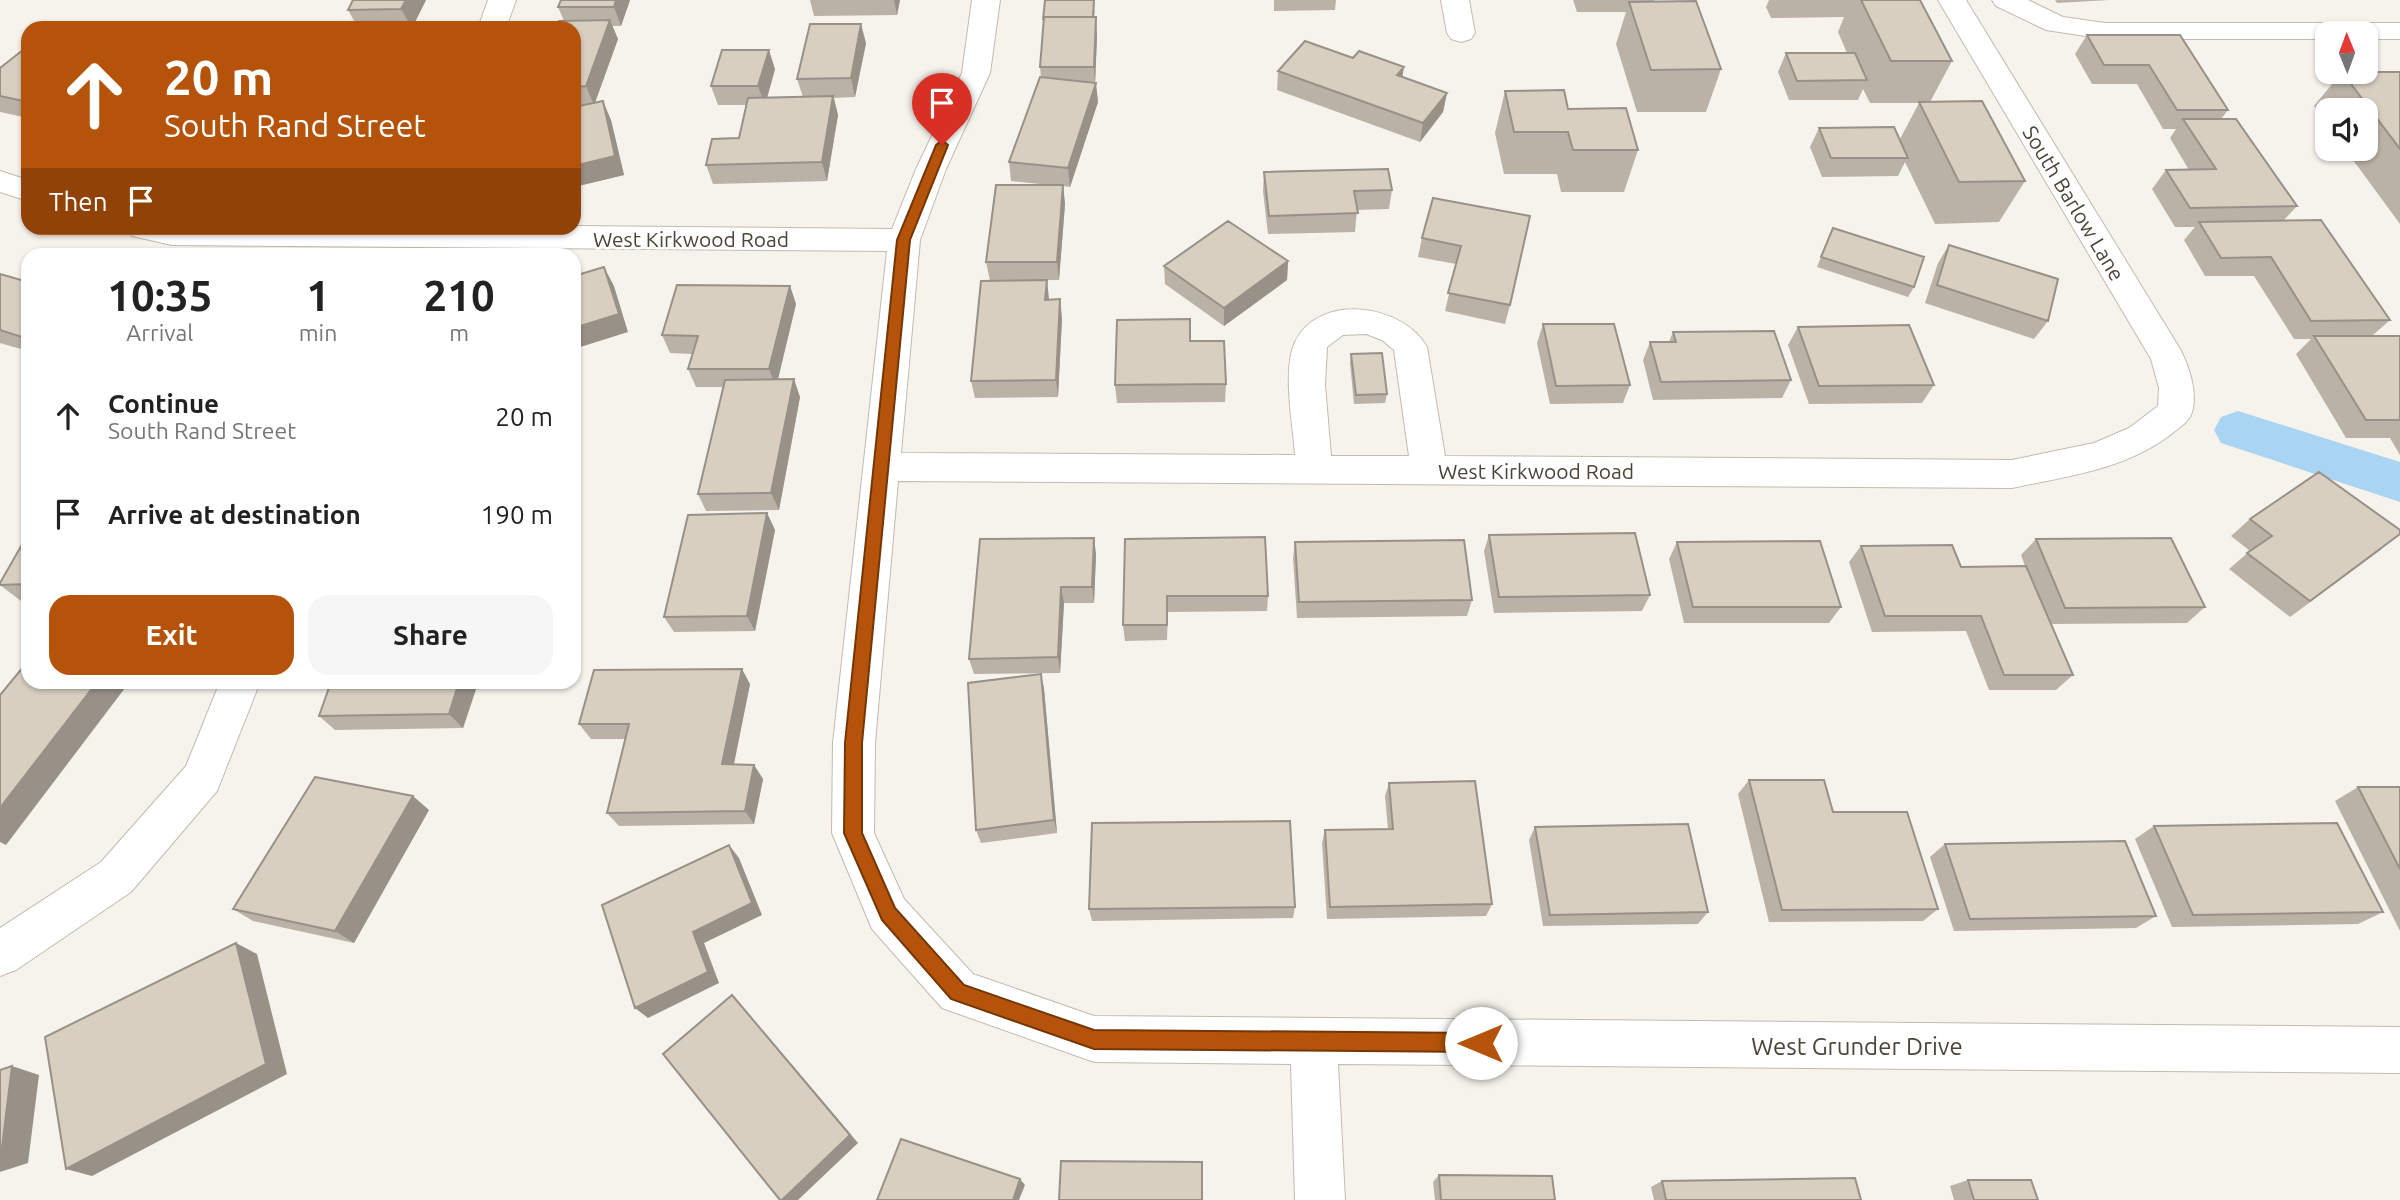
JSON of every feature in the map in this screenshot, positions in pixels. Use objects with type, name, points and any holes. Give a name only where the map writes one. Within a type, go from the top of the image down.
[{"type":"street","points":[[494,21],[502,0]]},
{"type":"street","name":"West Grunder Drive","points":[[986,0],[976,73],[931,169],[904,240],[854,743],[853,833],[888,914],[958,992],[1094,1039],[2400,1050]]},
{"type":"street","points":[[1455,0],[1461,33]]},
{"type":"street","name":"South Barlow Lane","points":[[1952,0],[2168,358],[2176,388],[2175,412]]},
{"type":"street","points":[[2006,0],[2056,24],[2105,31],[2400,31]]},
{"type":"street","points":[[0,181],[21,188]]},
{"type":"street","name":"West Kirkwood Road","points":[[212,235],[414,240],[904,240]]},
{"type":"street","points":[[1314,468],[1308,352],[1318,335],[1338,324],[1352,321],[1380,325],[1396,332],[1410,347],[1429,470]]},
{"type":"street","name":"West Kirkwood Road","points":[[883,467],[2012,474],[2099,456],[2142,438],[2175,412]]},
{"type":"street","points":[[0,954],[116,877],[202,778],[237,689]]},
{"type":"street","points":[[1314,1042],[1320,1200]]},
{"type":"building","points":[[353,0],[406,0],[401,9],[348,10]]},
{"type":"building","points":[[561,0],[616,0],[614,7],[558,7]]},
{"type":"building","points":[[1045,0],[1094,0],[1093,17],[1044,17],[1043,20]]},
{"type":"building","points":[[1861,0],[1920,0],[1952,61],[1891,61]]},
{"type":"building","points":[[1696,1],[1721,69],[1651,70],[1629,2]]},
{"type":"building","points":[[1044,17],[1096,17],[1094,67],[1040,67]]},
{"type":"building","points":[[610,20],[586,86],[581,86],[581,21],[559,21]]},
{"type":"building","points":[[810,24],[861,24],[851,78],[797,79]]},
{"type":"building","points":[[2087,35],[2180,35],[2228,110],[2177,110],[2149,65],[2104,65]]},
{"type":"building","points":[[1305,41],[1353,58],[1359,51],[1404,67],[1397,75],[1447,93],[1423,123],[1278,71]]},
{"type":"building","points":[[722,50],[769,50],[758,86],[711,86]]},
{"type":"building","points":[[21,52],[21,100],[0,96],[0,68]]},
{"type":"building","points":[[1786,53],[1855,53],[1867,80],[1797,81]]},
{"type":"building","points":[[2378,72],[2400,72],[2400,149],[2378,120],[2378,98],[2362,98],[2351,84],[2378,84]]},
{"type":"building","points":[[1040,77],[1096,83],[1068,168],[1009,162]]},
{"type":"building","points":[[1564,90],[1568,109],[1626,108],[1638,150],[1573,150],[1568,132],[1514,132],[1505,91]]},
{"type":"building","points":[[833,96],[822,162],[706,165],[712,139],[739,138],[748,98]]},
{"type":"building","points":[[603,101],[615,156],[581,164],[581,106]]},
{"type":"building","points":[[1982,101],[2025,181],[1959,182],[1919,102]]},
{"type":"building","points":[[2183,119],[2236,119],[2297,206],[2190,208],[2166,170],[2216,169]]},
{"type":"building","points":[[1894,127],[1908,158],[1831,158],[1819,128]]},
{"type":"building","points":[[1388,169],[1392,190],[1354,191],[1358,213],[1269,216],[1264,172]]},
{"type":"building","points":[[996,185],[1063,185],[1057,262],[986,262]]},
{"type":"building","points":[[1433,198],[1530,216],[1510,305],[1448,293],[1461,246],[1422,238]]},
{"type":"building","points":[[2321,220],[2390,320],[2311,321],[2271,257],[2221,258],[2199,222]]},
{"type":"building","points":[[1228,221],[1288,261],[1224,308],[1164,266]]},
{"type":"building","points":[[1833,228],[1924,257],[1914,287],[1821,257]]},
{"type":"building","points":[[1949,245],[2058,279],[2048,321],[1937,285]]},
{"type":"building","points":[[604,267],[619,314],[581,326],[581,274]]},
{"type":"building","points":[[0,274],[21,280],[21,337],[0,330]]},
{"type":"building","points":[[1047,280],[1045,300],[1060,299],[1056,380],[971,381],[981,281]]},
{"type":"building","points":[[677,285],[790,286],[769,369],[688,369],[698,336],[662,335]]},
{"type":"building","points":[[1190,319],[1190,341],[1224,341],[1226,384],[1115,385],[1117,320]]},
{"type":"building","points":[[1543,324],[1614,324],[1630,385],[1556,386]]},
{"type":"building","points":[[1909,325],[1934,385],[1819,386],[1798,327]]},
{"type":"building","points":[[1774,331],[1791,380],[1661,382],[1650,342],[1676,342],[1673,332]]},
{"type":"building","points":[[2314,336],[2400,336],[2400,420],[2366,420]]},
{"type":"building","points":[[1382,353],[1387,394],[1356,395],[1351,354]]},
{"type":"building","points":[[794,379],[771,493],[698,494],[725,380]]},
{"type":"building","points":[[2319,472],[2400,530],[2400,534],[2310,601],[2247,553],[2272,536],[2250,519]]},
{"type":"building","points":[[767,513],[747,616],[664,617],[688,515]]},
{"type":"building","points":[[1635,533],[1650,595],[1499,597],[1489,535]]},
{"type":"building","points":[[1265,537],[1268,596],[1167,596],[1167,625],[1123,625],[1125,539]]},
{"type":"building","points":[[1094,538],[1092,587],[1061,587],[1058,657],[969,659],[980,539]]},
{"type":"building","points":[[2171,538],[2205,607],[2065,608],[2036,539]]},
{"type":"building","points":[[1464,540],[1472,600],[1299,602],[1295,542]]},
{"type":"building","points":[[1820,541],[1841,607],[1693,607],[1677,542]]},
{"type":"building","points":[[1952,545],[1961,567],[2026,566],[2073,675],[2004,675],[1981,616],[1885,616],[1861,546]]},
{"type":"building","points":[[21,546],[21,584],[0,583]]},
{"type":"building","points":[[742,669],[722,764],[754,765],[745,811],[607,813],[629,724],[579,724],[594,670]]},
{"type":"building","points":[[21,670],[21,689],[92,689],[0,808],[0,695]]},
{"type":"building","points":[[1041,674],[1054,820],[976,830],[968,683]]},
{"type":"building","points":[[329,689],[457,689],[449,714],[319,716]]},
{"type":"building","points":[[315,777],[413,796],[335,931],[233,909]]},
{"type":"building","points":[[1749,780],[1824,780],[1833,812],[1907,812],[1938,909],[1782,910]]},
{"type":"building","points":[[1475,781],[1492,904],[1330,907],[1325,830],[1393,829],[1389,783]]},
{"type":"building","points":[[2358,787],[2400,787],[2400,869]]},
{"type":"building","points":[[1290,821],[1295,907],[1089,909],[1092,823]]},
{"type":"building","points":[[2337,823],[2383,912],[2193,915],[2154,826]]},
{"type":"building","points":[[1688,824],[1708,912],[1550,915],[1535,827]]},
{"type":"building","points":[[2125,841],[2156,916],[1970,919],[1945,844]]},
{"type":"building","points":[[729,845],[752,903],[693,932],[708,972],[635,1008],[602,905]]},
{"type":"building","points":[[236,943],[266,1064],[66,1169],[45,1037]]},
{"type":"building","points":[[732,995],[850,1135],[782,1200],[663,1054]]},
{"type":"building","points":[[12,1066],[1,1155],[0,1156],[0,1070]]},
{"type":"building","points":[[901,1139],[1020,1179],[1013,1200],[877,1200]]},
{"type":"building","points":[[1061,1161],[1202,1162],[1202,1200],[1059,1200]]},
{"type":"building","points":[[1439,1175],[1552,1176],[1555,1200],[1441,1200]]},
{"type":"building","points":[[1855,1178],[1861,1200],[1666,1200],[1662,1181]]},
{"type":"building","points":[[1968,1180],[2031,1180],[2038,1200],[1974,1200]]},
{"type":"waterway","points":[[2238,430],[2400,482]]},
{"type":"route","points":[[942,145],[904,240],[854,743],[853,833],[888,914],[958,992],[1094,1039],[1481,1043]]}]
